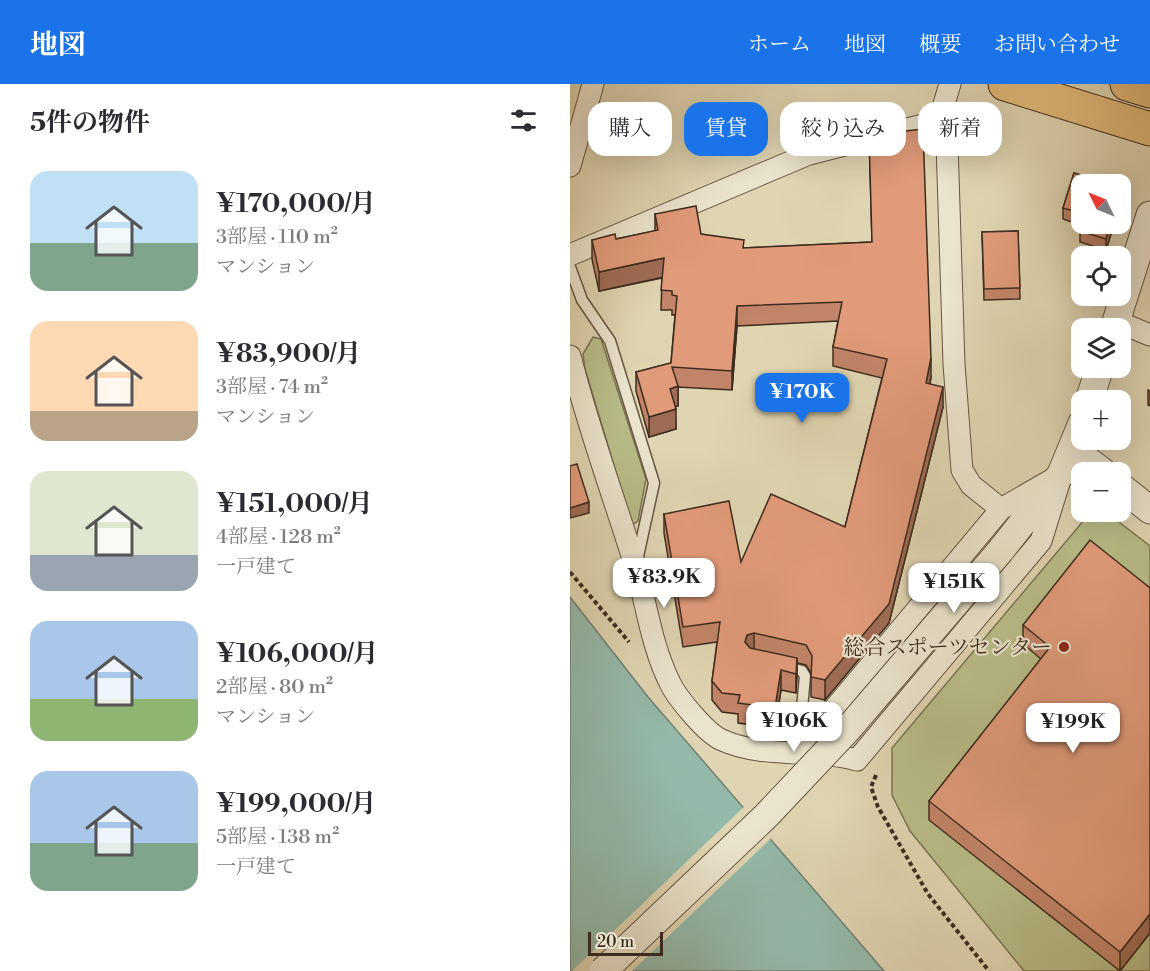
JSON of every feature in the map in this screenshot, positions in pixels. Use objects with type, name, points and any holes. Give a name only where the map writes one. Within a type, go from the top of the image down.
[{"type":"main road","points":[[1005,84],[1150,129]]},
{"type":"main road","points":[[1126,84],[1150,91]]},
{"type":"street","points":[[570,166],[593,84]]},
{"type":"street","points":[[945,102],[950,84]]},
{"type":"street","points":[[570,255],[809,154],[918,126]]},
{"type":"street","points":[[947,156],[954,364],[962,470],[971,484],[1001,509]]},
{"type":"street","points":[[1117,318],[1150,215]]},
{"type":"street","points":[[1131,329],[1150,334]]},
{"type":"street","points":[[570,356],[635,567],[645,612],[671,685],[710,733],[722,740],[756,750],[836,754],[857,760],[1041,541],[1061,474],[1073,450]]},
{"type":"street","points":[[1074,450],[1090,462]]},
{"type":"street","points":[[793,753],[1001,509],[1061,474]]},
{"type":"street","points":[[603,971],[767,815],[848,729],[1002,550],[1061,474]]},
{"type":"street","points":[[1131,495],[1150,510]]},
{"type":"lane","points":[[570,267],[582,300],[610,341],[654,483],[648,521],[635,567]]},
{"type":"lane","points":[[775,664],[802,671],[805,676],[802,708],[819,725]]},
{"type":"path","points":[[570,572],[597,601],[632,646]]},
{"type":"path","points":[[879,765],[871,787],[878,807],[928,894],[990,971]]},
{"type":"green space","points":[[593,337],[601,339],[646,479],[638,521],[632,525],[585,369],[583,354]]},
{"type":"green space","name":"総合スポーツセンター","points":[[1082,522],[1119,522],[1150,546],[1150,971],[1024,971],[910,831],[892,795],[892,748]]},
{"type":"shaded area","points":[[570,597],[648,697],[884,971],[570,971]]},
{"type":"pier","points":[[747,804],[773,836],[761,848],[632,971],[572,971]]},
{"type":"building","points":[[918,130],[918,156],[924,156],[931,358],[926,383],[943,387],[889,604],[825,680],[811,677],[812,656],[806,645],[754,633],[747,635],[745,642],[750,648],[797,658],[796,674],[781,670],[775,708],[738,703],[740,695],[722,693],[712,681],[720,622],[683,627],[664,514],[729,501],[741,562],[771,494],[845,527],[887,359],[833,347],[842,302],[737,306],[732,371],[672,367],[678,386],[670,389],[676,409],[649,417],[636,372],[671,363],[677,296],[672,295],[672,291],[661,290],[664,258],[599,272],[592,240],[615,234],[616,239],[658,230],[655,214],[696,206],[701,234],[744,240],[743,248],[872,242],[870,156],[906,156],[906,131]]},
{"type":"building","points":[[1071,183],[1071,210],[1063,208]]},
{"type":"building","points":[[1018,231],[1020,288],[984,289],[982,232]]},
{"type":"building","points":[[1090,234],[1107,234],[1106,239]]},
{"type":"building","points":[[577,464],[589,502],[570,508],[570,466]]},
{"type":"building","name":"総合スポーツセンター","points":[[1090,540],[1150,588],[1150,914],[1120,952],[929,801],[1050,647],[1023,625]]},
{"type":"place","name":"総合スポーツセンター","points":[[1064,647]]}]
